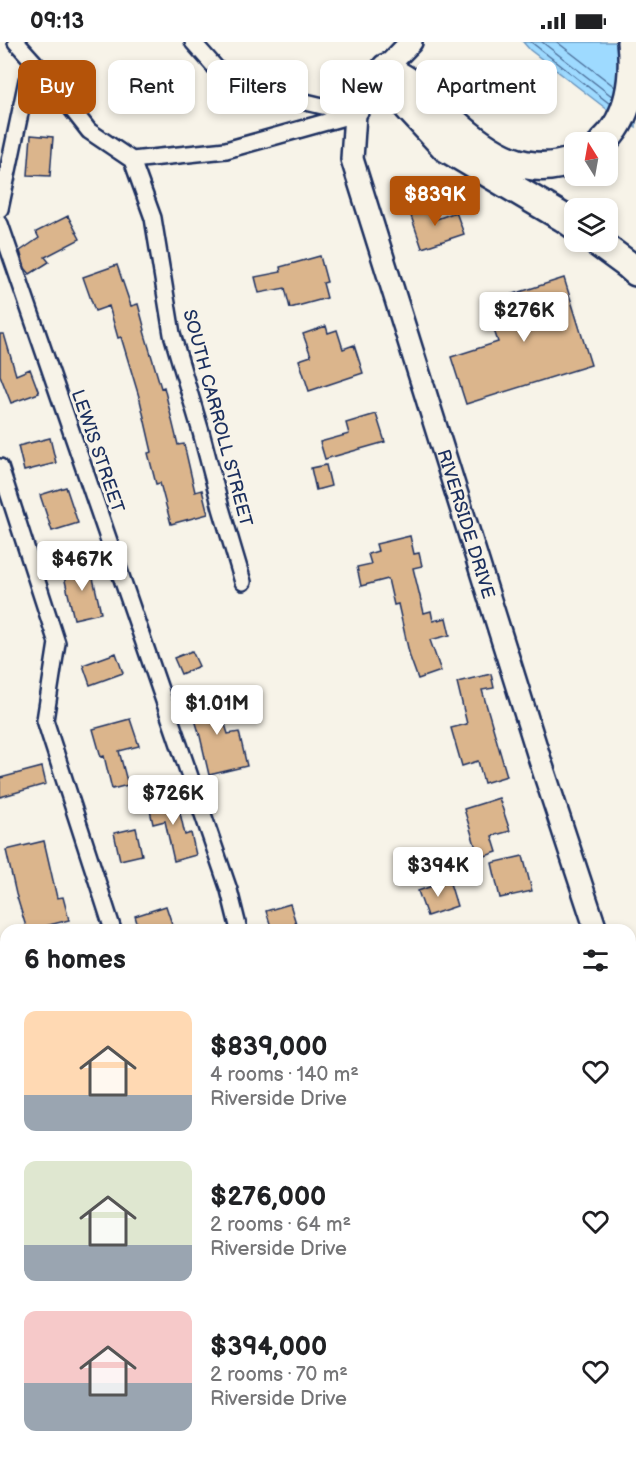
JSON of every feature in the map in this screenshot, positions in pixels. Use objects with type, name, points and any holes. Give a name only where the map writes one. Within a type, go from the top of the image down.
[{"type":"highway","points":[[613,132],[623,116],[631,86],[633,58],[631,42]]},
{"type":"highway","points":[[404,80],[420,90],[484,147],[503,158],[524,166],[564,164]]},
{"type":"highway","points":[[404,100],[446,148],[564,219]]},
{"type":"highway","points":[[611,252],[636,272]]},
{"type":"street","points":[[16,42],[32,60]]},
{"type":"street","points":[[193,42],[230,84],[320,106]]},
{"type":"street","points":[[394,60],[411,42]]},
{"type":"street","points":[[0,209],[20,114]]},
{"type":"street","points":[[76,114],[89,131],[132,159],[226,150],[355,114]]},
{"type":"street","name":"RIVERSIDE DRIVE","points":[[355,114],[352,159],[540,760],[594,924]]},
{"type":"street","name":"SOUTH CARROLL STREET","points":[[132,159],[153,218],[172,334],[243,582]]},
{"type":"street","name":"LEWIS STREET","points":[[0,224],[229,890],[238,924]]},
{"type":"street","points":[[0,467],[57,643],[45,720],[111,924]]},
{"type":"water","points":[[523,42],[636,42],[636,128],[613,114],[557,71],[557,60],[543,60]]},
{"type":"building","points":[[31,135],[53,137],[50,176],[28,175]]},
{"type":"building","points":[[429,207],[434,220],[456,212],[464,234],[422,248],[410,213]]},
{"type":"building","points":[[68,216],[80,239],[45,257],[49,262],[30,274],[25,268],[20,251],[39,238],[36,232]]},
{"type":"building","points":[[320,256],[327,282],[323,283],[327,298],[290,308],[285,288],[259,293],[255,277],[281,272],[280,267]]},
{"type":"building","points":[[117,265],[131,306],[138,304],[161,388],[164,387],[178,445],[184,444],[195,492],[202,490],[208,514],[171,524],[160,483],[156,484],[148,453],[152,452],[140,400],[121,337],[118,338],[109,306],[95,311],[83,277]]},
{"type":"building","points":[[564,278],[591,365],[466,404],[451,357],[498,342],[485,303]]},
{"type":"building","points":[[326,326],[328,333],[337,330],[343,349],[354,345],[363,373],[309,391],[299,360],[311,356],[303,334]]},
{"type":"building","points":[[0,334],[4,334],[16,375],[30,369],[39,393],[11,403],[0,375]]},
{"type":"building","points":[[376,414],[385,442],[325,459],[320,442],[349,434],[346,423]]},
{"type":"building","points":[[50,438],[56,463],[24,471],[18,446]]},
{"type":"building","points":[[326,465],[331,486],[316,490],[311,468]]},
{"type":"building","points":[[66,487],[78,523],[52,531],[40,495]]},
{"type":"building","points":[[410,536],[414,554],[419,553],[422,566],[413,568],[424,613],[431,611],[433,621],[446,618],[450,635],[430,640],[441,671],[418,679],[410,657],[398,604],[394,605],[388,579],[361,586],[357,567],[371,564],[368,554],[378,551],[376,544]]},
{"type":"building","points":[[90,565],[101,613],[74,619],[63,572]]},
{"type":"building","points":[[192,651],[199,666],[181,674],[174,658]]},
{"type":"building","points":[[116,653],[123,673],[90,685],[83,665]]},
{"type":"building","points":[[491,674],[494,688],[482,690],[507,776],[484,783],[478,761],[462,766],[451,728],[467,724],[457,682]]},
{"type":"building","points":[[215,692],[228,734],[239,732],[247,766],[209,775],[189,700]]},
{"type":"building","points":[[130,719],[139,746],[119,751],[128,785],[112,789],[104,756],[101,757],[93,729]]},
{"type":"building","points":[[42,767],[46,784],[0,797],[0,778]]},
{"type":"building","points":[[176,795],[185,835],[191,833],[196,855],[174,861],[165,821],[153,824],[148,801]]},
{"type":"building","points":[[499,798],[510,831],[492,836],[497,852],[479,858],[464,809]]},
{"type":"building","points":[[136,828],[142,855],[120,860],[114,833]]},
{"type":"building","points":[[44,841],[57,898],[63,897],[69,920],[53,924],[25,924],[6,850]]},
{"type":"building","points":[[523,856],[532,891],[500,898],[492,863]]},
{"type":"building","points":[[449,880],[457,906],[427,916],[418,891]]},
{"type":"building","points":[[290,904],[296,924],[270,924],[266,911]]},
{"type":"building","points":[[166,906],[172,924],[137,924],[135,916]]}]
